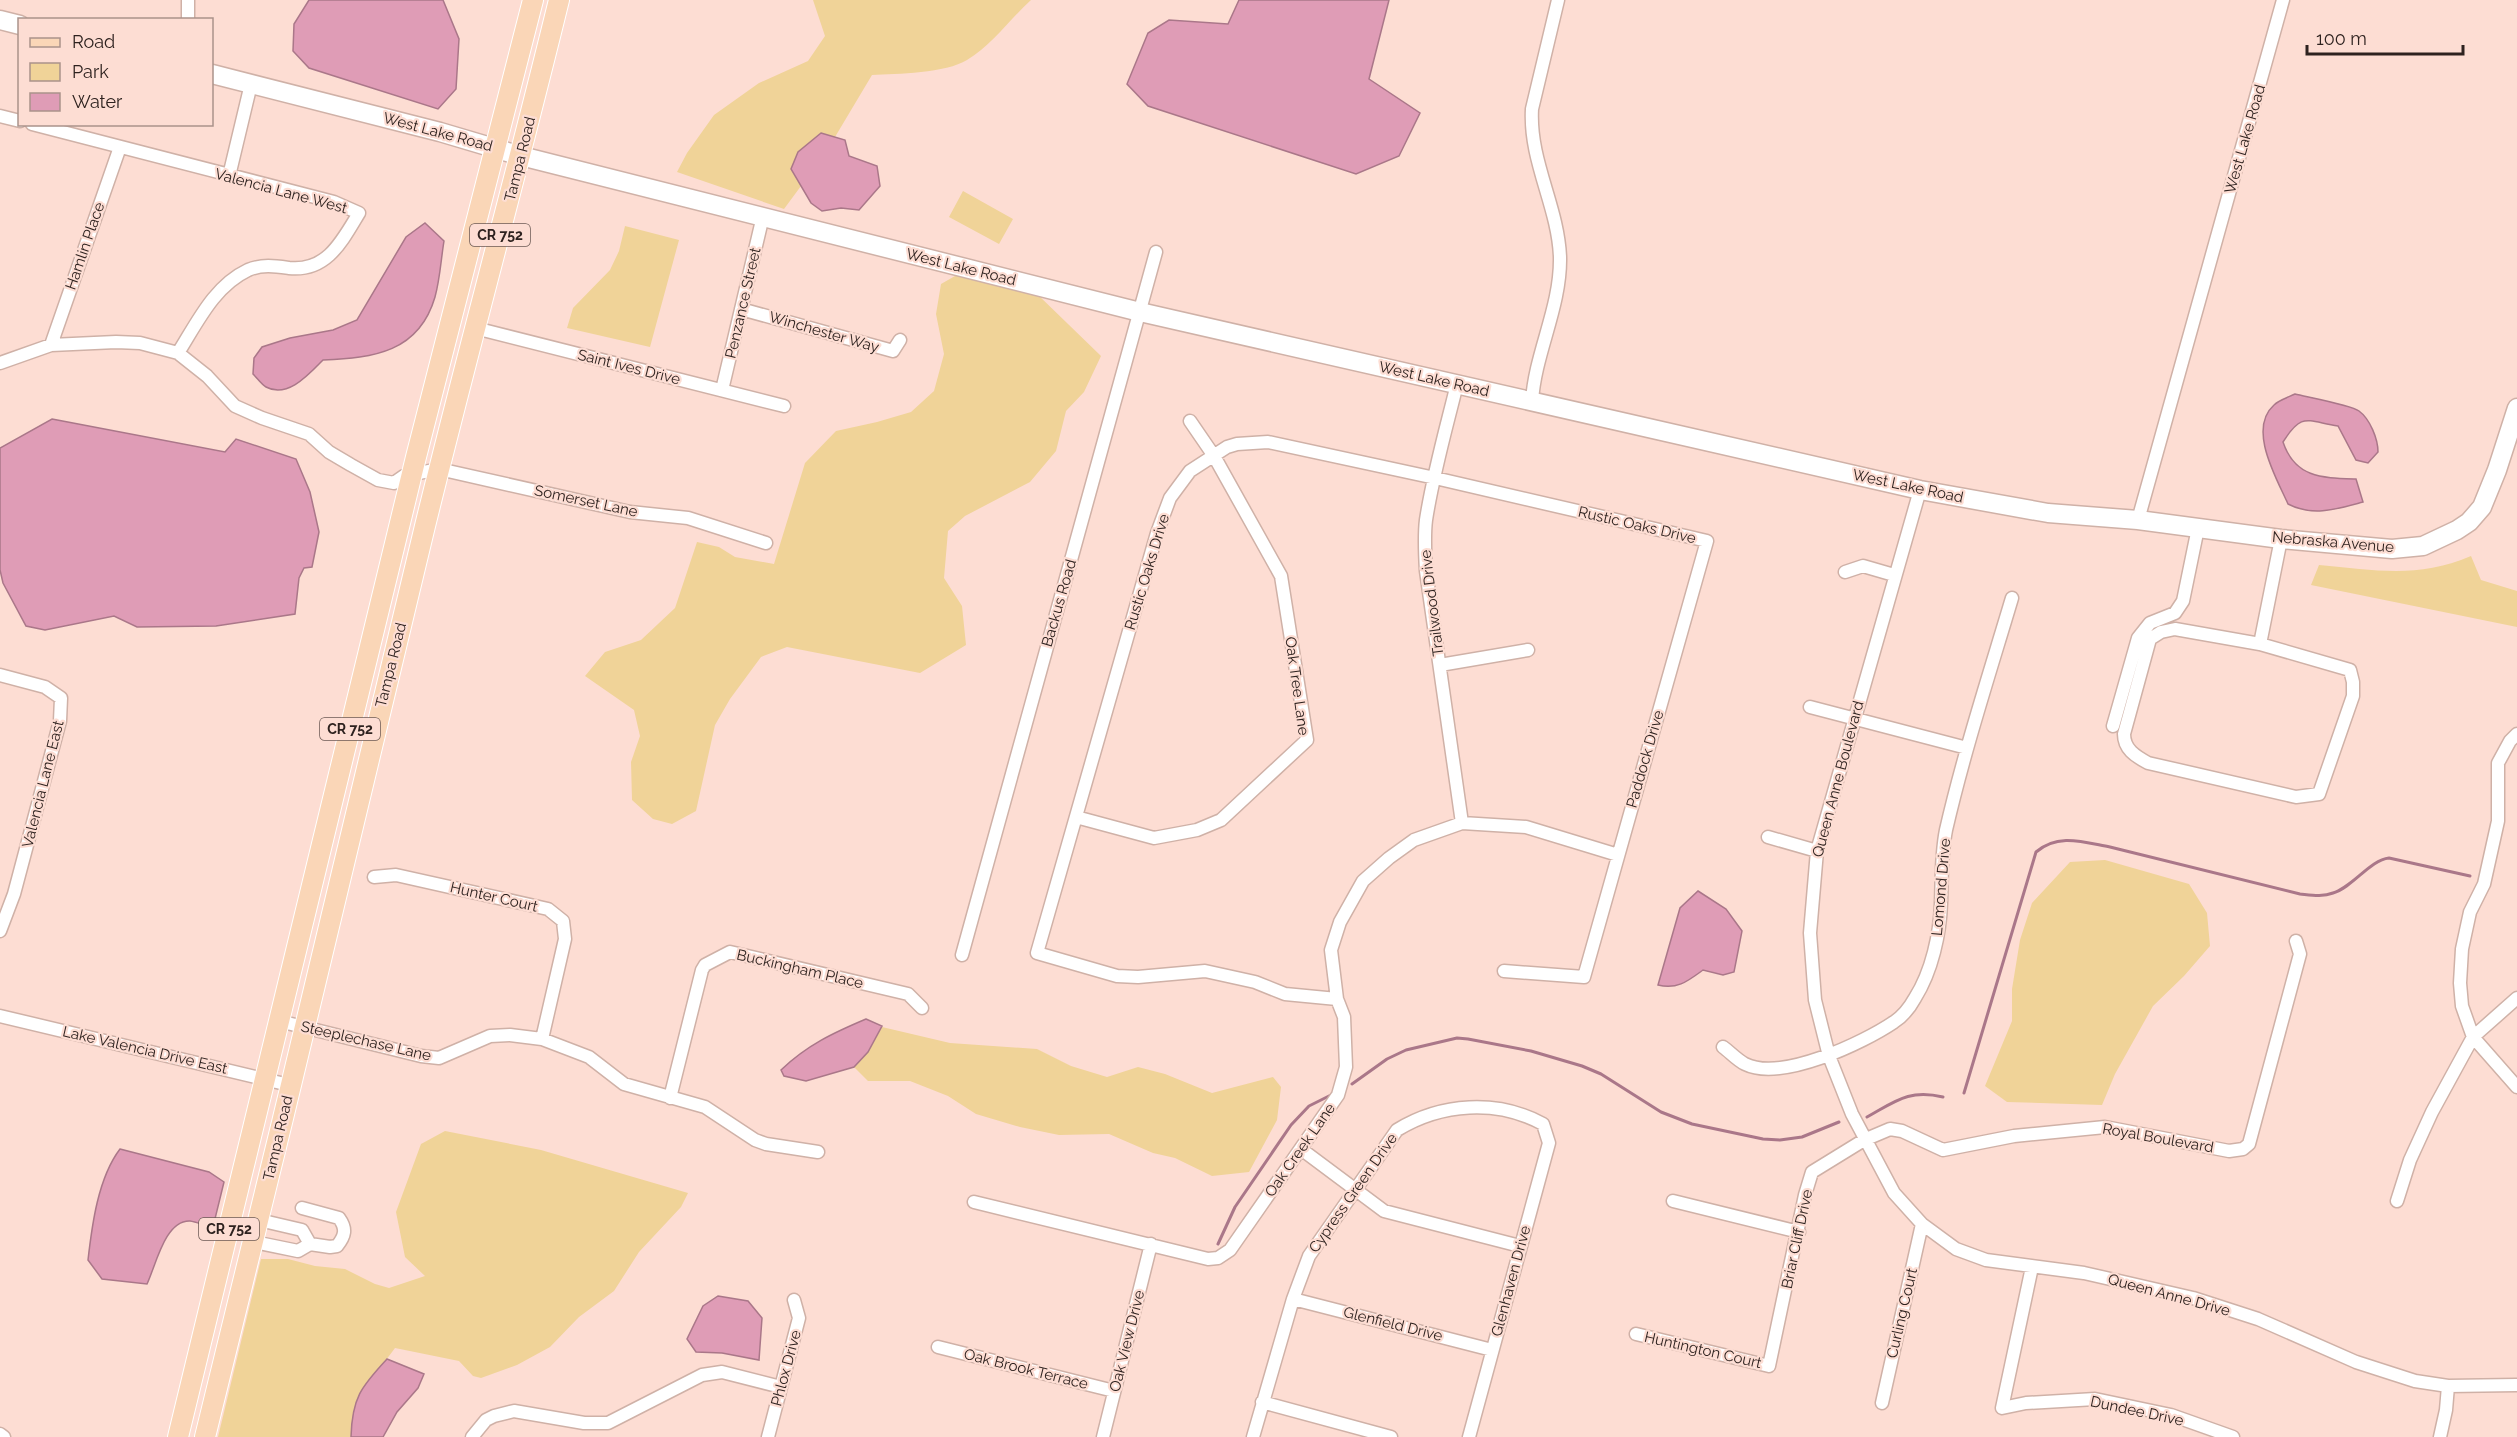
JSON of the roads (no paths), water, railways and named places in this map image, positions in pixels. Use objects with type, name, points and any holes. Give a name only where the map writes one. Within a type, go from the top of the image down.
[{"type":"main road","name":"Tampa Road","points":[[178,1437],[330,812],[408,475],[496,148],[533,0]]},
{"type":"main road","name":"Tampa Road","points":[[205,1437],[254,1242],[303,1027],[439,469],[560,0]]},
{"type":"street","points":[[188,0],[188,18]]},
{"type":"street","points":[[1532,401],[1556,288],[1560,258],[1557,232],[1538,166],[1532,109],[1558,0]]},
{"type":"street","name":"West Lake Road","points":[[213,74],[521,156],[1140,312],[1920,490],[2048,513],[2138,520],[2283,0]]},
{"type":"street","points":[[0,21],[18,26]]},
{"type":"street","points":[[229,176],[251,84]]},
{"type":"street","points":[[0,116],[18,120]]},
{"type":"street","name":"Valencia Lane West","points":[[40,126],[334,202],[359,213],[337,249],[323,262],[296,269],[266,265],[250,270],[234,279],[215,296],[178,353]]},
{"type":"street","name":"Hamlin Place","points":[[51,345],[120,147]]},
{"type":"street","name":"Penzance Street","points":[[722,390],[763,216]]},
{"type":"street","name":"Backus Road","points":[[962,955],[1156,252]]},
{"type":"street","name":"Winchester Way","points":[[741,309],[893,351],[900,340]]},
{"type":"street","name":"Saint Ives Drive","points":[[475,328],[784,406]]},
{"type":"street","points":[[0,363],[51,345],[140,343],[178,353]]},
{"type":"street","name":"Somerset Lane","points":[[178,353],[207,376],[235,406],[309,434],[329,452],[378,480],[394,483],[408,475],[439,469],[630,512],[688,518],[766,543]]},
{"type":"street","name":"Trailwood Drive","points":[[1457,384],[1426,521],[1425,571],[1462,823]]},
{"type":"street","name":"Nebraska Avenue","points":[[2138,520],[2281,539],[2392,549],[2423,546],[2443,538],[2469,522],[2482,507],[2497,470],[2517,408]]},
{"type":"street","points":[[1190,421],[1214,456]]},
{"type":"street","name":"Rustic Oaks Drive","points":[[1337,999],[1285,994],[1255,982],[1205,971],[1138,977],[1117,976],[1037,953],[1157,533],[1170,498],[1190,471],[1237,444],[1268,442],[1707,541]]},
{"type":"street","name":"Oak Tree Lane","points":[[1076,817],[1154,838],[1197,830],[1221,820],[1307,740],[1281,576],[1214,456]]},
{"type":"street","name":"Queen Anne Boulevard","points":[[1864,1140],[1829,1056],[1815,1000],[1811,974],[1810,933],[1817,851],[1853,718],[1920,490]]},
{"type":"street","points":[[2113,726],[2138,638],[2150,623],[2175,613],[2183,601],[2198,528]]},
{"type":"street","points":[[2260,644],[2281,539]]},
{"type":"street","name":"Paddock Drive","points":[[1504,971],[1584,977],[1707,541]]},
{"type":"street","points":[[1845,572],[1863,566],[1894,575]]},
{"type":"street","name":"Lomond Drive","points":[[1724,1047],[1745,1064],[1767,1068],[1788,1067],[1829,1056],[1899,1018],[1915,998],[1927,973],[1936,939],[1941,904],[1941,862],[1946,833],[1967,748],[2012,598]]},
{"type":"street","points":[[2175,629],[2260,644],[2350,670],[2354,682],[2353,696],[2319,794],[2296,797],[2148,763],[2133,755],[2124,741],[2124,734],[2150,639],[2161,632],[2175,629]]},
{"type":"street","points":[[1440,665],[1528,650]]},
{"type":"street","name":"Valencia Lane East","points":[[0,675],[45,687],[61,698],[57,732],[14,894],[0,931]]},
{"type":"street","points":[[1810,707],[1967,748]]},
{"type":"street","points":[[2517,734],[2510,741],[2498,763],[2498,821],[2484,884],[2470,912],[2462,949],[2460,983],[2462,1006],[2473,1037],[2517,1087]]},
{"type":"street","points":[[330,812],[354,819]]},
{"type":"street","name":"Oak Creek Lane","points":[[974,1202],[1208,1259],[1218,1258],[1230,1250],[1338,1095],[1346,1067],[1344,1017],[1337,999],[1331,950],[1340,922],[1363,881],[1414,840],[1462,823],[1526,827],[1618,855]]},
{"type":"street","points":[[1767,837],[1817,851]]},
{"type":"street","name":"Hunter Court","points":[[374,877],[396,875],[548,909],[563,921],[565,939],[542,1039]]},
{"type":"street","name":"Royal Boulevard","points":[[1864,1140],[1883,1131],[1896,1129],[1936,1148],[1949,1150],[2014,1136],[2105,1127],[2229,1151],[2243,1149],[2249,1144],[2288,1005],[2300,954],[2296,941]]},
{"type":"street","name":"Buckingham Place","points":[[670,1098],[702,970],[705,965],[730,952],[908,994],[921,1008]]},
{"type":"street","points":[[2397,1201],[2410,1160],[2432,1112],[2473,1037],[2517,998]]},
{"type":"street","name":"Lake Valencia Drive East","points":[[0,1016],[290,1085]]},
{"type":"street","name":"Steeplechase Lane","points":[[279,1021],[421,1056],[439,1058],[490,1036],[510,1035],[542,1039],[589,1057],[624,1084],[705,1107],[755,1140],[766,1144],[818,1152]]},
{"type":"street","name":"Cypress Green Drive","points":[[1253,1437],[1293,1299],[1309,1256],[1397,1130],[1416,1118],[1464,1106],[1487,1107],[1531,1118],[1543,1124]]},
{"type":"street","name":"Glenhaven Drive","points":[[1469,1437],[1549,1143],[1543,1124]]},
{"type":"street","name":"Queen Anne Drive","points":[[1864,1140],[1894,1192],[1922,1224],[1956,1249],[1986,1260],[2084,1273],[2193,1298],[2258,1319],[2356,1362],[2415,1381],[2448,1386],[2517,1385]]},
{"type":"street","name":"Briar Cliff Drive","points":[[1769,1366],[1805,1195],[1812,1172],[1864,1140]]},
{"type":"street","points":[[1301,1149],[1384,1211],[1520,1246]]},
{"type":"street","points":[[1673,1202],[1799,1232]]},
{"type":"street","points":[[254,1242],[298,1251],[310,1244],[337,1246],[342,1239],[344,1225],[339,1218],[302,1208]]},
{"type":"street","points":[[259,1221],[302,1230],[310,1244]]},
{"type":"street","name":"Curling Court","points":[[1881,1403],[1922,1224]]},
{"type":"street","name":"Oak View Drive","points":[[1103,1437],[1151,1244]]},
{"type":"street","name":"Dundee Drive","points":[[2032,1267],[2002,1408],[2026,1403],[2095,1399],[2171,1415],[2233,1437]]},
{"type":"street","name":"Glenfield Drive","points":[[1293,1299],[1492,1350]]},
{"type":"street","name":"Phlox Drive","points":[[768,1437],[799,1317],[794,1300]]},
{"type":"street","name":"Huntington Court","points":[[1636,1334],[1769,1366]]},
{"type":"street","name":"Oak Brook Terrace","points":[[938,1347],[1114,1391]]},
{"type":"street","points":[[472,1437],[486,1420],[514,1411],[584,1423],[608,1423],[702,1375],[722,1372],[781,1387]]},
{"type":"street","points":[[2440,1437],[2448,1386]]},
{"type":"street","points":[[1262,1402],[1391,1437]]},
{"type":"street","points":[[0,1434],[4,1437]]},
{"type":"water","points":[[309,0],[443,0],[459,39],[456,89],[438,109],[309,68],[293,51],[294,24]]},
{"type":"water","points":[[1239,0],[1389,0],[1369,79],[1420,113],[1399,156],[1356,174],[1148,106],[1127,84],[1148,33],[1169,20],[1228,24]]},
{"type":"water","points":[[821,133],[845,140],[849,156],[877,166],[880,186],[859,210],[841,208],[822,211],[811,203],[791,169],[798,152]]},
{"type":"water","points":[[425,223],[444,241],[435,297],[428,315],[418,330],[406,341],[377,354],[323,360],[298,383],[282,390],[274,390],[261,383],[253,374],[254,358],[262,347],[290,338],[333,330],[357,320],[406,237]]},
{"type":"water","points":[[2295,394],[2359,411],[2370,424],[2378,452],[2368,463],[2356,460],[2338,426],[2312,421],[2300,422],[2283,442],[2295,463],[2311,474],[2356,479],[2363,502],[2325,511],[2307,510],[2288,504],[2267,454],[2263,427],[2266,415],[2274,405]]},
{"type":"water","points":[[52,419],[225,452],[236,439],[296,459],[310,492],[319,532],[312,567],[304,568],[299,578],[295,614],[216,626],[137,627],[114,616],[45,630],[26,626],[3,583],[0,570],[0,448]]},
{"type":"water","points":[[1698,891],[1726,909],[1742,931],[1734,972],[1723,975],[1703,970],[1677,985],[1658,985],[1680,908]]},
{"type":"water","points":[[866,1019],[882,1026],[868,1052],[854,1067],[806,1081],[784,1076],[781,1070],[801,1053],[831,1035]]},
{"type":"water","points":[[120,1149],[209,1172],[224,1182],[213,1227],[190,1221],[174,1228],[162,1245],[147,1284],[102,1279],[88,1260],[101,1188],[112,1161]]},
{"type":"water","points":[[718,1296],[748,1301],[762,1318],[759,1360],[722,1353],[696,1352],[687,1339],[703,1306]]},
{"type":"water","points":[[387,1359],[424,1374],[418,1388],[397,1412],[383,1437],[351,1437],[353,1412],[360,1394]]},
{"type":"waterway","points":[[1964,1093],[2036,852],[2053,842],[2071,840],[2110,847],[2300,894],[2321,895],[2340,890],[2375,863],[2389,858],[2470,876]]},
{"type":"waterway","points":[[1352,1084],[1387,1059],[1406,1050],[1457,1038],[1531,1051],[1582,1066],[1601,1074],[1661,1112],[1692,1124],[1763,1139],[1780,1140],[1802,1137],[1839,1122]]},
{"type":"waterway","points":[[1218,1244],[1235,1207],[1291,1125],[1309,1106],[1333,1094]]},
{"type":"waterway","points":[[1867,1117],[1903,1098],[1921,1094],[1943,1097]]}]
